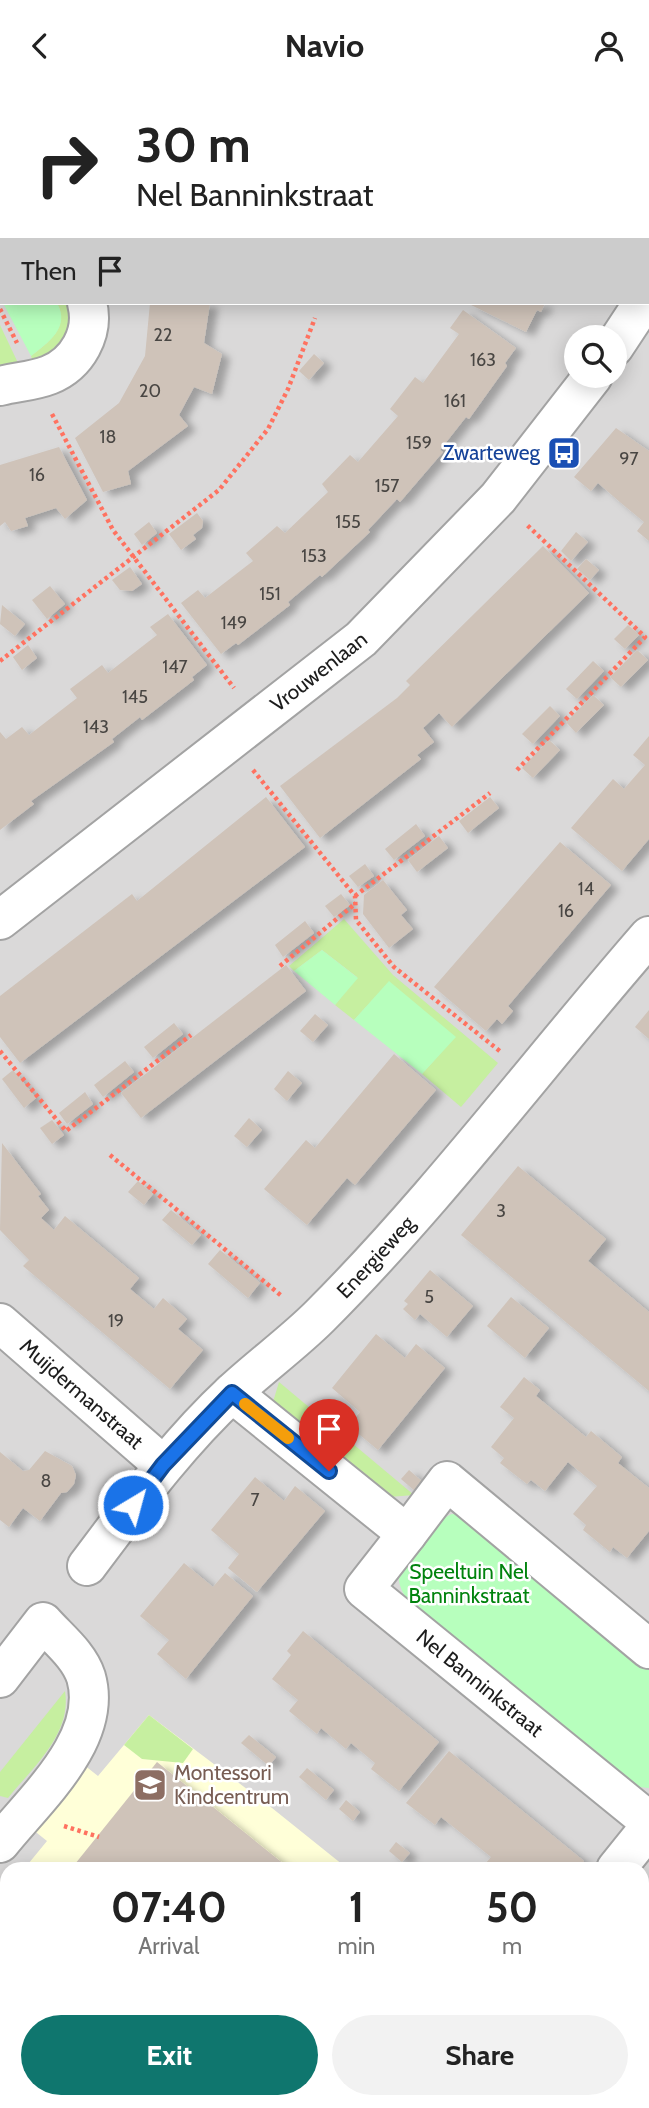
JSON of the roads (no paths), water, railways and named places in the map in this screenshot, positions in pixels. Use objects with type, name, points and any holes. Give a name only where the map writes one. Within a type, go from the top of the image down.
[{"type":"street","points":[[17,383],[64,368],[76,356],[85,341],[89,324],[87,305]]},
{"type":"street","name":"Vrouwenlaan","points":[[0,920],[361,639],[498,498],[584,388]]},
{"type":"street","name":"Energieweg","points":[[87,1566],[163,1465],[232,1393],[313,1322],[425,1201],[649,936]]},
{"type":"street","name":"Muijdermanstraat","points":[[0,1323],[163,1465]]},
{"type":"street","points":[[232,1393],[407,1534]]},
{"type":"street","name":"Nel Banninkstraat","points":[[649,1649],[447,1481],[364,1589],[649,1821]]},
{"type":"street","points":[[0,1678],[43,1622],[75,1656],[86,1678],[88,1702],[84,1732],[73,1753],[0,1843]]},
{"type":"street","points":[[622,1862],[649,1828]]},
{"type":"place","name":"Zwarteweg","points":[[564,453]]},
{"type":"place","name":"Montessori Kindcentrum","points":[[150,1785]]},
{"type":"park label","name":"Speeltuin Nel Banninkstraat","points":[[469,1584]]}]
